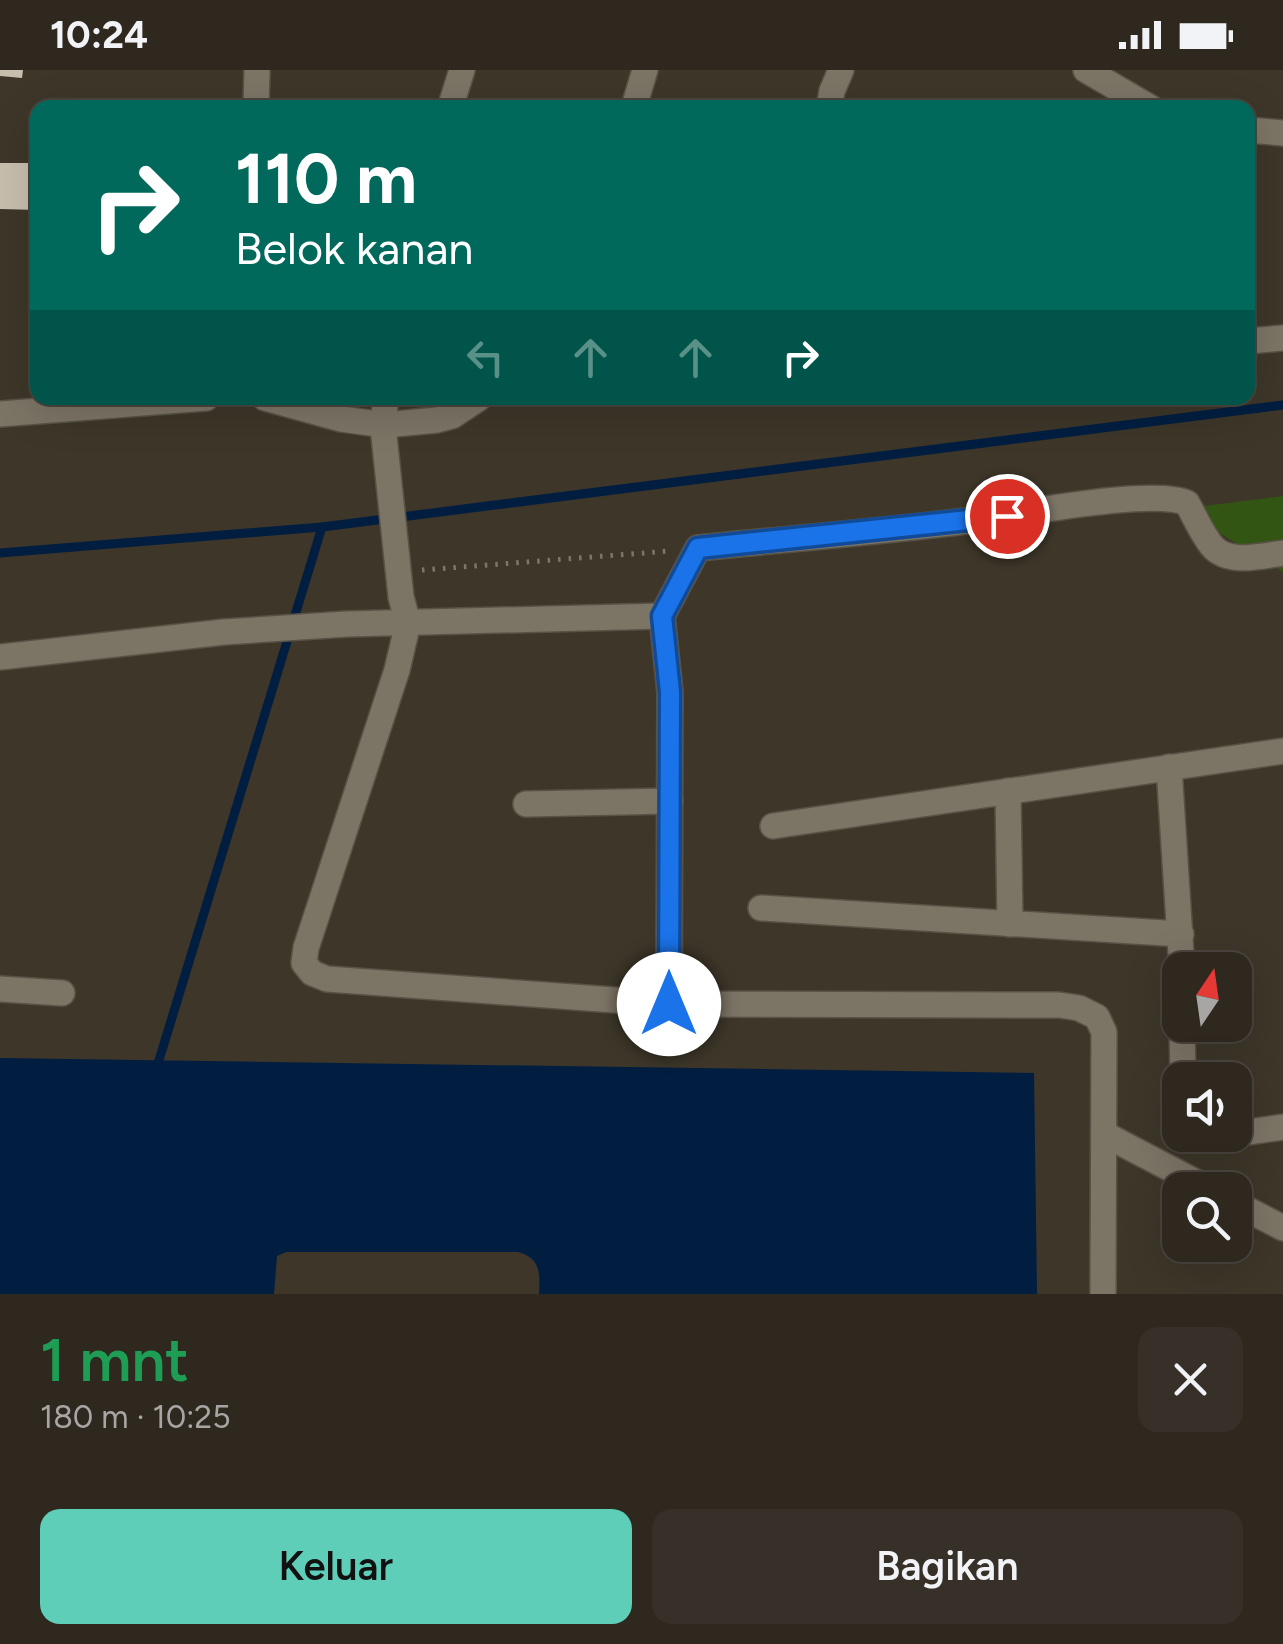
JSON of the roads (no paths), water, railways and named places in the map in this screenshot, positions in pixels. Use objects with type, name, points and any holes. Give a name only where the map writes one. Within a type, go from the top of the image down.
[{"type":"street","points":[[256,100],[257,70]]},
{"type":"street","points":[[453,100],[462,70]]},
{"type":"street","points":[[636,100],[645,70]]},
{"type":"street","points":[[830,100],[842,70]]},
{"type":"street","points":[[1086,70],[1137,100]]},
{"type":"street","points":[[1255,131],[1283,133]]},
{"type":"street","points":[[1255,340],[1283,338]]},
{"type":"street","points":[[0,414],[116,405]]},
{"type":"street","points":[[296,405],[384,430],[452,416],[468,405]]},
{"type":"street","points":[[385,405],[400,584],[408,623],[397,670],[306,948],[304,963],[312,973],[327,979],[669,1004],[1079,1008],[1098,1018],[1104,1032],[1103,1294]]},
{"type":"street","points":[[669,1004],[670,692],[662,616],[698,548],[1167,498],[1186,503],[1214,550],[1248,558],[1283,553]]},
{"type":"street","points":[[0,657],[224,632],[347,624],[662,616]]},
{"type":"street","points":[[773,826],[1283,751]]},
{"type":"street","points":[[1169,767],[1182,952]]},
{"type":"street","points":[[1008,791],[1010,924]]},
{"type":"street","points":[[526,804],[670,801]]},
{"type":"street","points":[[761,908],[1181,934]]},
{"type":"street","points":[[0,989],[62,993]]},
{"type":"street","points":[[1252,1132],[1283,1127]]},
{"type":"street","points":[[1104,1134],[1176,1172]]},
{"type":"street","points":[[1252,1212],[1283,1228]]},
{"type":"water","points":[[0,1058],[1034,1073],[1037,1294],[539,1294],[535,1263],[518,1252],[286,1252],[277,1256],[274,1294],[0,1294]]},
{"type":"waterway","points":[[0,553],[322,527],[1283,405]]},
{"type":"waterway","points":[[156,1070],[322,527]]}]
